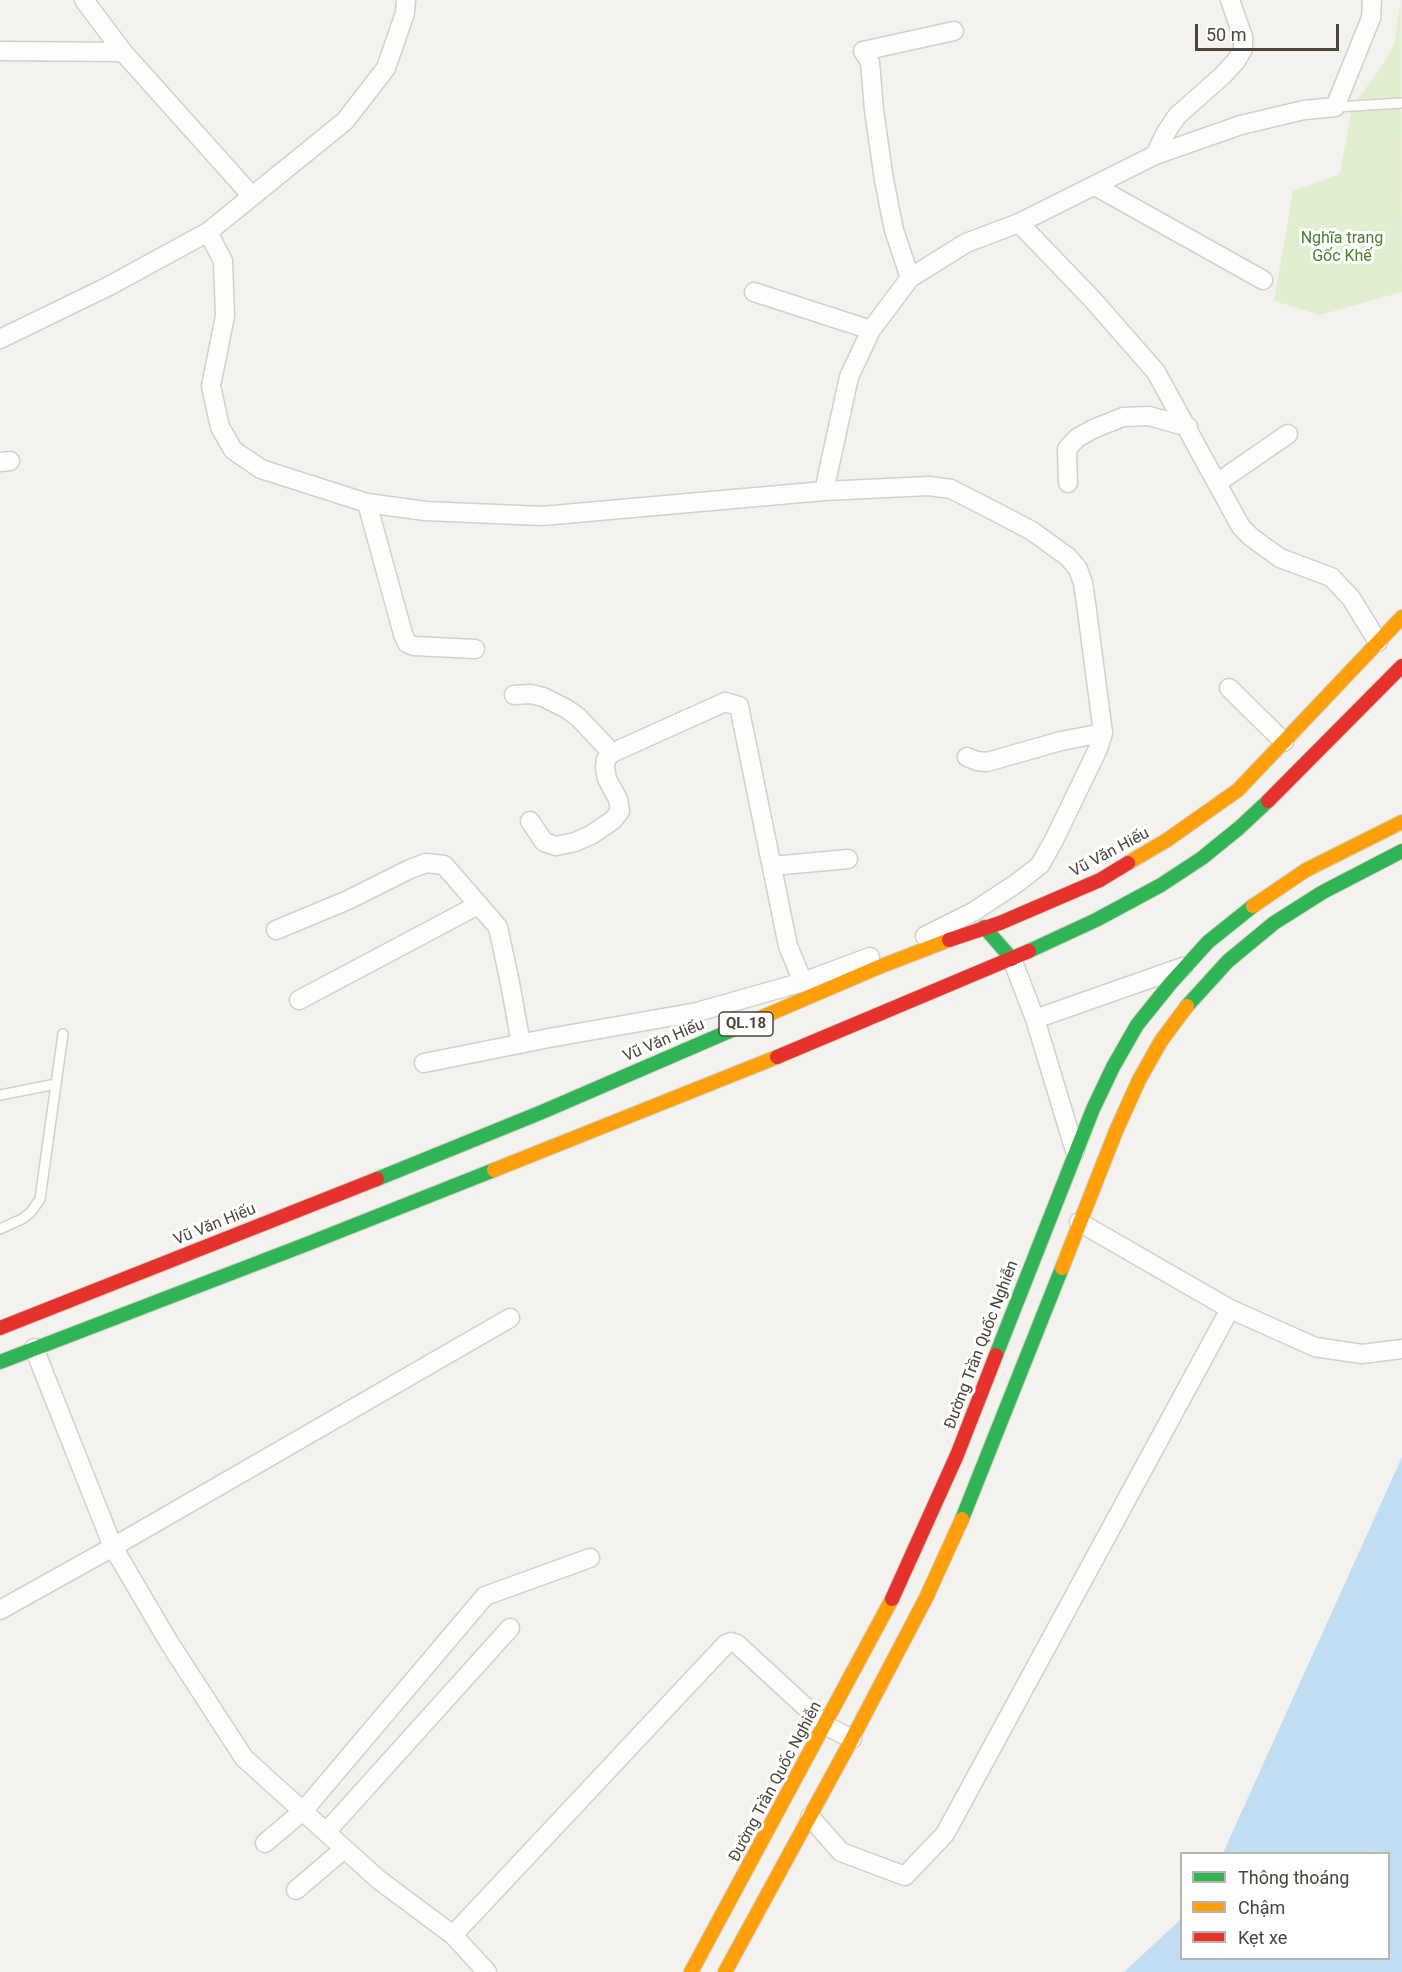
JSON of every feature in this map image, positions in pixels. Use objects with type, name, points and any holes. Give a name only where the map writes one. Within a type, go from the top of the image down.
[{"type":"main road","name":"Vũ Văn Hiếu","points":[[0,1328],[522,1120],[877,961],[1000,923],[1100,880],[1167,840],[1238,790],[1402,617]]},
{"type":"main road","name":"QL.18","points":[[0,1362],[796,1050],[1012,959],[1124,905],[1161,885],[1202,858],[1239,828],[1282,788],[1402,666]]},
{"type":"main road","name":"Đường Trần Quốc Nghiễn","points":[[691,1972],[900,1585],[957,1455],[1075,1151],[1113,1067],[1137,1025],[1208,942],[1258,902],[1306,870],[1402,822]]},
{"type":"main road","points":[[725,1972],[926,1598],[961,1521],[1116,1131],[1139,1080],[1161,1041],[1191,1001],[1228,961],[1274,923],[1323,892],[1402,851]]},
{"type":"main road","points":[[984,927],[1012,959]]},
{"type":"street","points":[[84,0],[123,52],[252,195]]},
{"type":"street","points":[[0,339],[109,286],[207,231],[345,121],[386,68],[405,13],[406,0]]},
{"type":"street","points":[[1155,155],[1165,134],[1178,116],[1222,76],[1236,61],[1243,49],[1243,37],[1230,0]]},
{"type":"street","points":[[824,491],[849,377],[871,330],[910,278],[966,243],[1019,223],[1155,155],[1240,125],[1304,110],[1335,107],[1371,18],[1372,0]]},
{"type":"street","points":[[910,278],[894,230],[882,168],[870,62],[863,51],[954,31]]},
{"type":"street","points":[[0,51],[123,52]]},
{"type":"street","points":[[1095,186],[1263,280]]},
{"type":"street","points":[[1019,223],[1093,300],[1156,372],[1188,427],[1234,517],[1251,537],[1280,558],[1331,577],[1351,597],[1378,642]]},
{"type":"street","points":[[207,231],[223,261],[225,316],[211,386],[220,427],[233,450],[261,469],[368,503],[425,511],[542,516],[824,491],[908,486],[951,489],[1032,531],[1068,557],[1078,568],[1083,583],[1103,733],[1094,759],[1054,840],[1040,864],[1017,883],[973,912],[877,961],[697,1012],[424,1063]]},
{"type":"street","points":[[754,292],[871,330]]},
{"type":"street","points":[[1068,483],[1067,449],[1077,438],[1094,429],[1123,417],[1149,416],[1188,427]]},
{"type":"street","points":[[1217,483],[1288,434]]},
{"type":"street","points":[[368,503],[407,643],[414,646],[475,649]]},
{"type":"street","points":[[1229,688],[1284,742]]},
{"type":"street","points":[[514,695],[531,694],[543,697],[567,709],[578,717],[612,753]]},
{"type":"street","points":[[530,821],[544,842],[556,846],[575,842],[591,835],[613,820],[620,811],[618,799],[607,779],[605,768],[606,759],[612,753],[725,702],[739,706],[789,946],[803,982]]},
{"type":"street","points":[[967,757],[987,762],[1061,741],[1103,733]]},
{"type":"street","points":[[772,866],[848,859]]},
{"type":"street","points":[[276,930],[348,900],[410,869],[426,863],[444,865],[498,927],[521,1044]]},
{"type":"street","points":[[299,1000],[478,905]]},
{"type":"street","points":[[1012,959],[1035,1019],[1075,1151]]},
{"type":"street","points":[[1035,1019],[1186,965]]},
{"type":"street","points":[[1079,1222],[1230,1309],[1315,1347],[1362,1354],[1402,1349]]},
{"type":"street","points":[[807,1822],[841,1852],[905,1876],[945,1834],[1230,1309]]},
{"type":"street","points":[[0,1610],[510,1318]]},
{"type":"street","points":[[34,1348],[113,1547],[170,1644],[244,1758],[379,1880],[453,1935],[487,1972]]},
{"type":"street","points":[[265,1843],[304,1810],[485,1596],[590,1558]]},
{"type":"street","points":[[327,1831],[510,1628]]},
{"type":"street","points":[[453,1935],[726,1644],[732,1642],[736,1644],[825,1725],[852,1739]]},
{"type":"street","points":[[296,1890],[344,1849]]},
{"type":"lane","points":[[1335,107],[1402,103]]},
{"type":"lane","points":[[0,1229],[22,1219],[31,1212],[40,1199],[63,1034]]},
{"type":"lane","points":[[0,1095],[56,1084]]},
{"type":"green space","name":"Nghĩa trang Gốc Khế","points":[[1401,0],[1402,292],[1320,315],[1274,301],[1293,191],[1340,174],[1352,107],[1382,66],[1394,45]]},
{"type":"water","points":[[1402,1457],[1402,1972],[1124,1972],[1180,1920],[1180,1960],[1390,1960],[1390,1852],[1223,1852]]},
{"type":"traffic: fast","points":[[1029,951],[1096,920],[1161,885],[1202,858],[1268,801]]},
{"type":"traffic: fast","points":[[1187,1006],[1228,961],[1274,923],[1323,892],[1402,851]]},
{"type":"traffic: fast","points":[[996,1355],[1093,1109],[1137,1025],[1208,942],[1253,906]]},
{"type":"traffic: fast","points":[[984,927],[1012,959]]},
{"type":"traffic: fast","points":[[377,1179],[542,1112],[732,1030]]},
{"type":"traffic: fast","points":[[0,1362],[494,1170]]},
{"type":"traffic: fast","points":[[962,1519],[1062,1268]]},
{"type":"traffic: slow","points":[[1128,863],[1167,840],[1238,790],[1402,617]]},
{"type":"traffic: slow","points":[[1253,906],[1306,870],[1402,822]]},
{"type":"traffic: slow","points":[[732,1030],[879,967],[949,940]]},
{"type":"traffic: slow","points":[[1062,1268],[1116,1131],[1139,1080],[1161,1041],[1187,1006]]},
{"type":"traffic: slow","points":[[494,1170],[777,1057]]},
{"type":"traffic: slow","points":[[725,1972],[926,1598],[962,1519]]},
{"type":"traffic: slow","points":[[691,1972],[892,1599]]},
{"type":"traffic: jam","points":[[1268,801],[1402,666]]},
{"type":"traffic: jam","points":[[949,940],[1000,923],[1100,880],[1128,863]]},
{"type":"traffic: jam","points":[[777,1057],[1029,951]]},
{"type":"traffic: jam","points":[[0,1328],[377,1179]]},
{"type":"traffic: jam","points":[[892,1599],[957,1455],[996,1355]]}]
